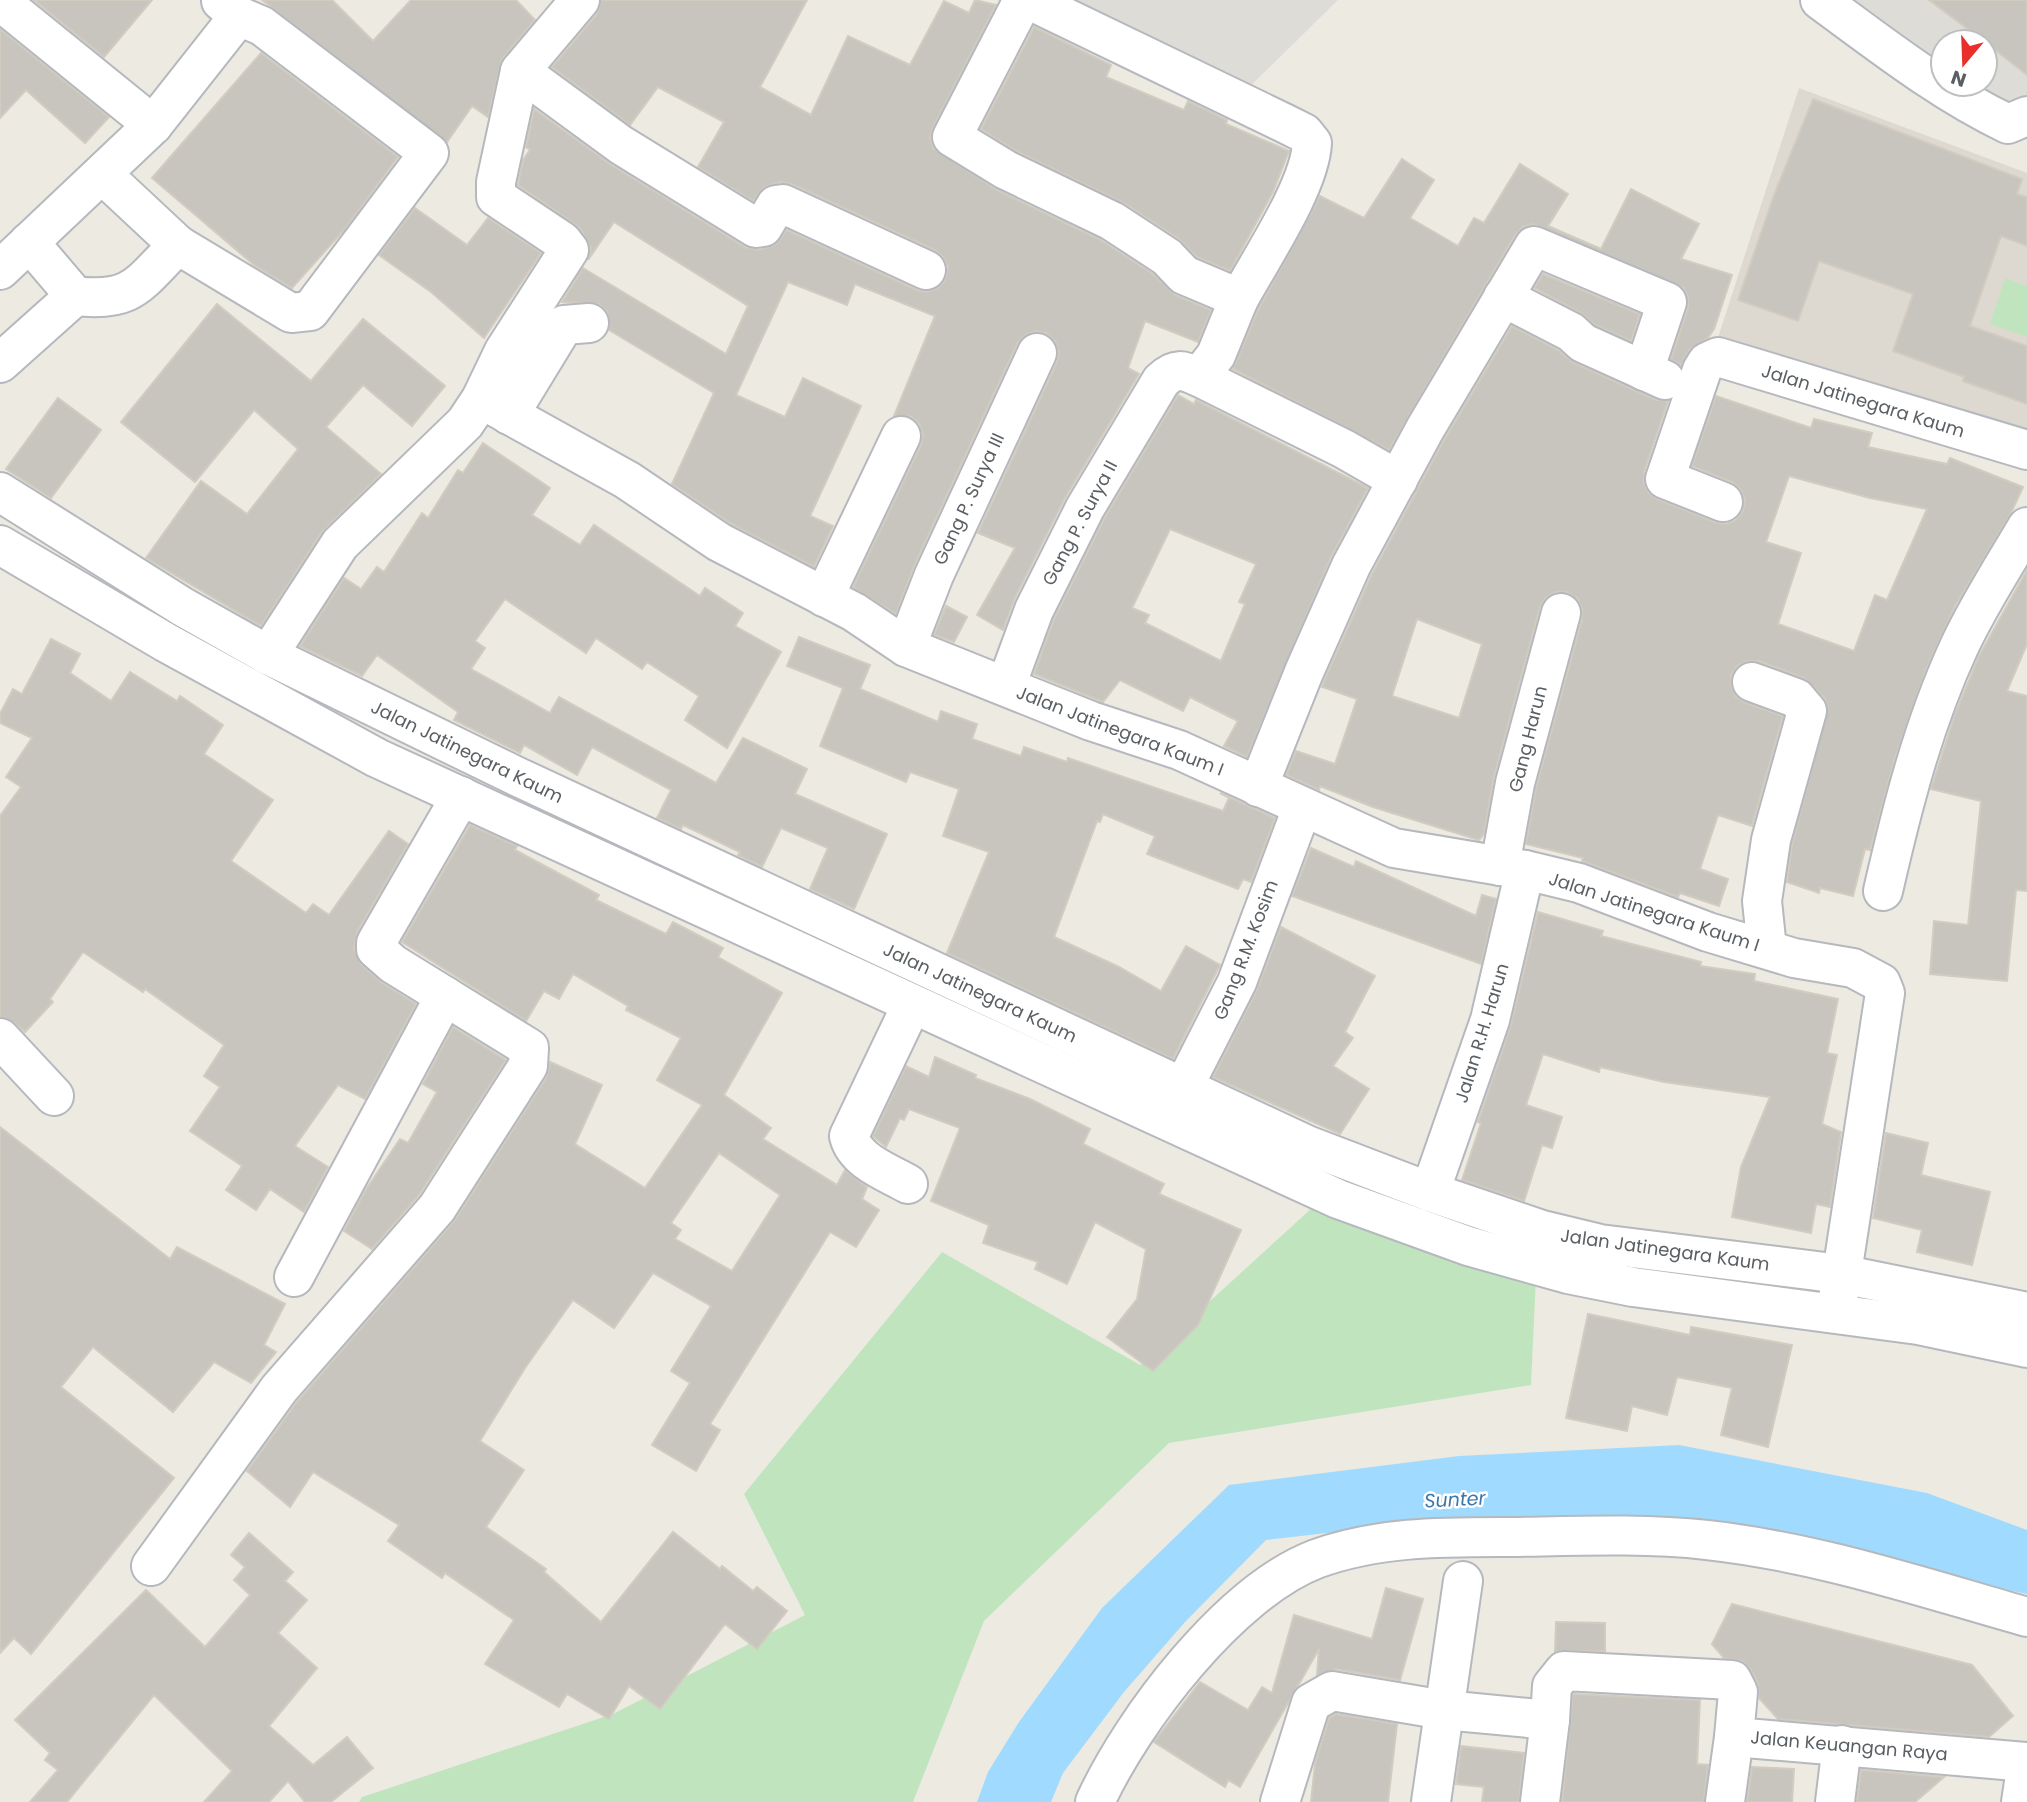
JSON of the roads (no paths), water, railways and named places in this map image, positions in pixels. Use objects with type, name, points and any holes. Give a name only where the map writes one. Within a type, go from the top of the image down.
[{"type":"street","points":[[495,407],[503,351],[569,250],[562,240],[496,197],[496,182],[520,71],[580,0]]},
{"type":"street","points":[[1023,0],[953,134],[953,139],[1006,170],[1112,221],[1167,257],[1184,275],[1228,293],[1238,301]]},
{"type":"street","name":"Gang P. Surya II","points":[[1006,686],[1034,610],[1085,508],[1161,381],[1186,374],[1216,355],[1238,301],[1302,181],[1311,160],[1312,144],[1304,133],[1029,0]]},
{"type":"street","points":[[1821,0],[1910,64],[1990,115],[2008,124],[2027,116]]},
{"type":"street","points":[[0,1],[153,125]]},
{"type":"street","points":[[0,270],[153,125],[230,8],[262,26],[429,153],[310,312],[291,313],[178,245],[102,174]]},
{"type":"street","points":[[520,71],[621,145],[756,228],[762,227],[776,205],[783,204],[926,270]]},
{"type":"street","points":[[29,242],[75,296],[104,299],[134,291],[178,245]]},
{"type":"street","points":[[1258,787],[1351,566],[1531,250],[1539,246],[1665,300],[1668,304],[1644,371]]},
{"type":"street","points":[[0,363],[75,296]]},
{"type":"street","points":[[1503,297],[1571,332],[1583,343],[1644,371],[1698,380],[1665,479],[1723,502]]},
{"type":"street","points":[[268,655],[340,544],[430,460],[465,423],[495,407],[564,325],[573,322],[589,324]]},
{"type":"street","name":"Gang P. Surya III","points":[[906,647],[934,575],[1037,353]]},
{"type":"street","name":"Jalan Jatinegara Kaum","points":[[1698,380],[1707,362],[1718,357],[2027,450]]},
{"type":"street","points":[[1186,374],[1345,449],[1398,480]]},
{"type":"street","name":"Jalan Jatinegara Kaum I","points":[[495,407],[627,480],[719,541],[854,612],[906,647],[1091,721],[1179,750],[1394,848],[1512,868],[1579,884],[1654,913],[1767,949],[1853,968],[1881,983],[1885,993],[1836,1312]]},
{"type":"street","points":[[824,597],[901,436]]},
{"type":"street","name":"Jalan Jatinegara Kaum","points":[[0,492],[183,607],[268,655],[518,777],[1307,1145],[1430,1192],[1542,1230],[1600,1244],[1841,1274],[2027,1311]]},
{"type":"street","points":[[1883,891],[1913,772],[1940,690],[1960,645],[2027,527]]},
{"type":"street","name":"Jalan Jatinegara Kaum","points":[[0,545],[165,642],[377,758],[1338,1199],[1468,1247],[1568,1274],[1633,1287],[1836,1312],[2027,1348]]},
{"type":"street","points":[[165,642],[183,607]]},
{"type":"street","name":"Gang Harun","points":[[1512,868],[1515,783],[1561,613]]},
{"type":"street","points":[[1752,682],[1796,698],[1807,711],[1771,840],[1762,901],[1767,949]]},
{"type":"street","points":[[151,1566],[279,1388],[437,1208],[528,1066],[529,1048],[380,955],[376,943],[461,796]]},
{"type":"street","name":"Gang R.M. Kosim","points":[[1183,1088],[1237,982],[1302,808]]},
{"type":"street","name":"Jalan R.H. Harun","points":[[1430,1192],[1490,1020],[1512,868]]},
{"type":"street","points":[[294,1277],[445,996]]},
{"type":"street","points":[[908,1184],[864,1159],[852,1145],[849,1136],[912,1004]]},
{"type":"street","points":[[0,1038],[54,1096]]},
{"type":"street","points":[[1095,1802],[1105,1780],[1157,1702],[1226,1619],[1271,1582],[1315,1560],[1380,1541],[1594,1536],[1706,1540],[1814,1557],[2027,1617]]},
{"type":"street","points":[[1431,1802],[1463,1581]]},
{"type":"street","name":"Jalan Keuangan Raya","points":[[1550,1720],[1552,1686],[1564,1671],[1720,1678],[1732,1680],[1736,1685],[1738,1710],[1734,1737],[2027,1762]]},
{"type":"street","points":[[1280,1802],[1311,1703],[1332,1691],[1444,1710],[1550,1720],[1540,1802]]},
{"type":"street","points":[[1726,1802],[1734,1737]]},
{"type":"street","points":[[1835,1802],[1842,1745]]},
{"type":"street","points":[[2021,1802],[2027,1762]]},
{"type":"water","name":"Sunter","points":[[1679,1445],[1927,1493],[2027,1530],[2027,1594],[1748,1535],[1459,1518],[1266,1540],[1185,1622],[1124,1692],[1063,1773],[1051,1802],[977,1802],[988,1772],[1019,1722],[1102,1608],[1229,1485],[1459,1456]]}]
